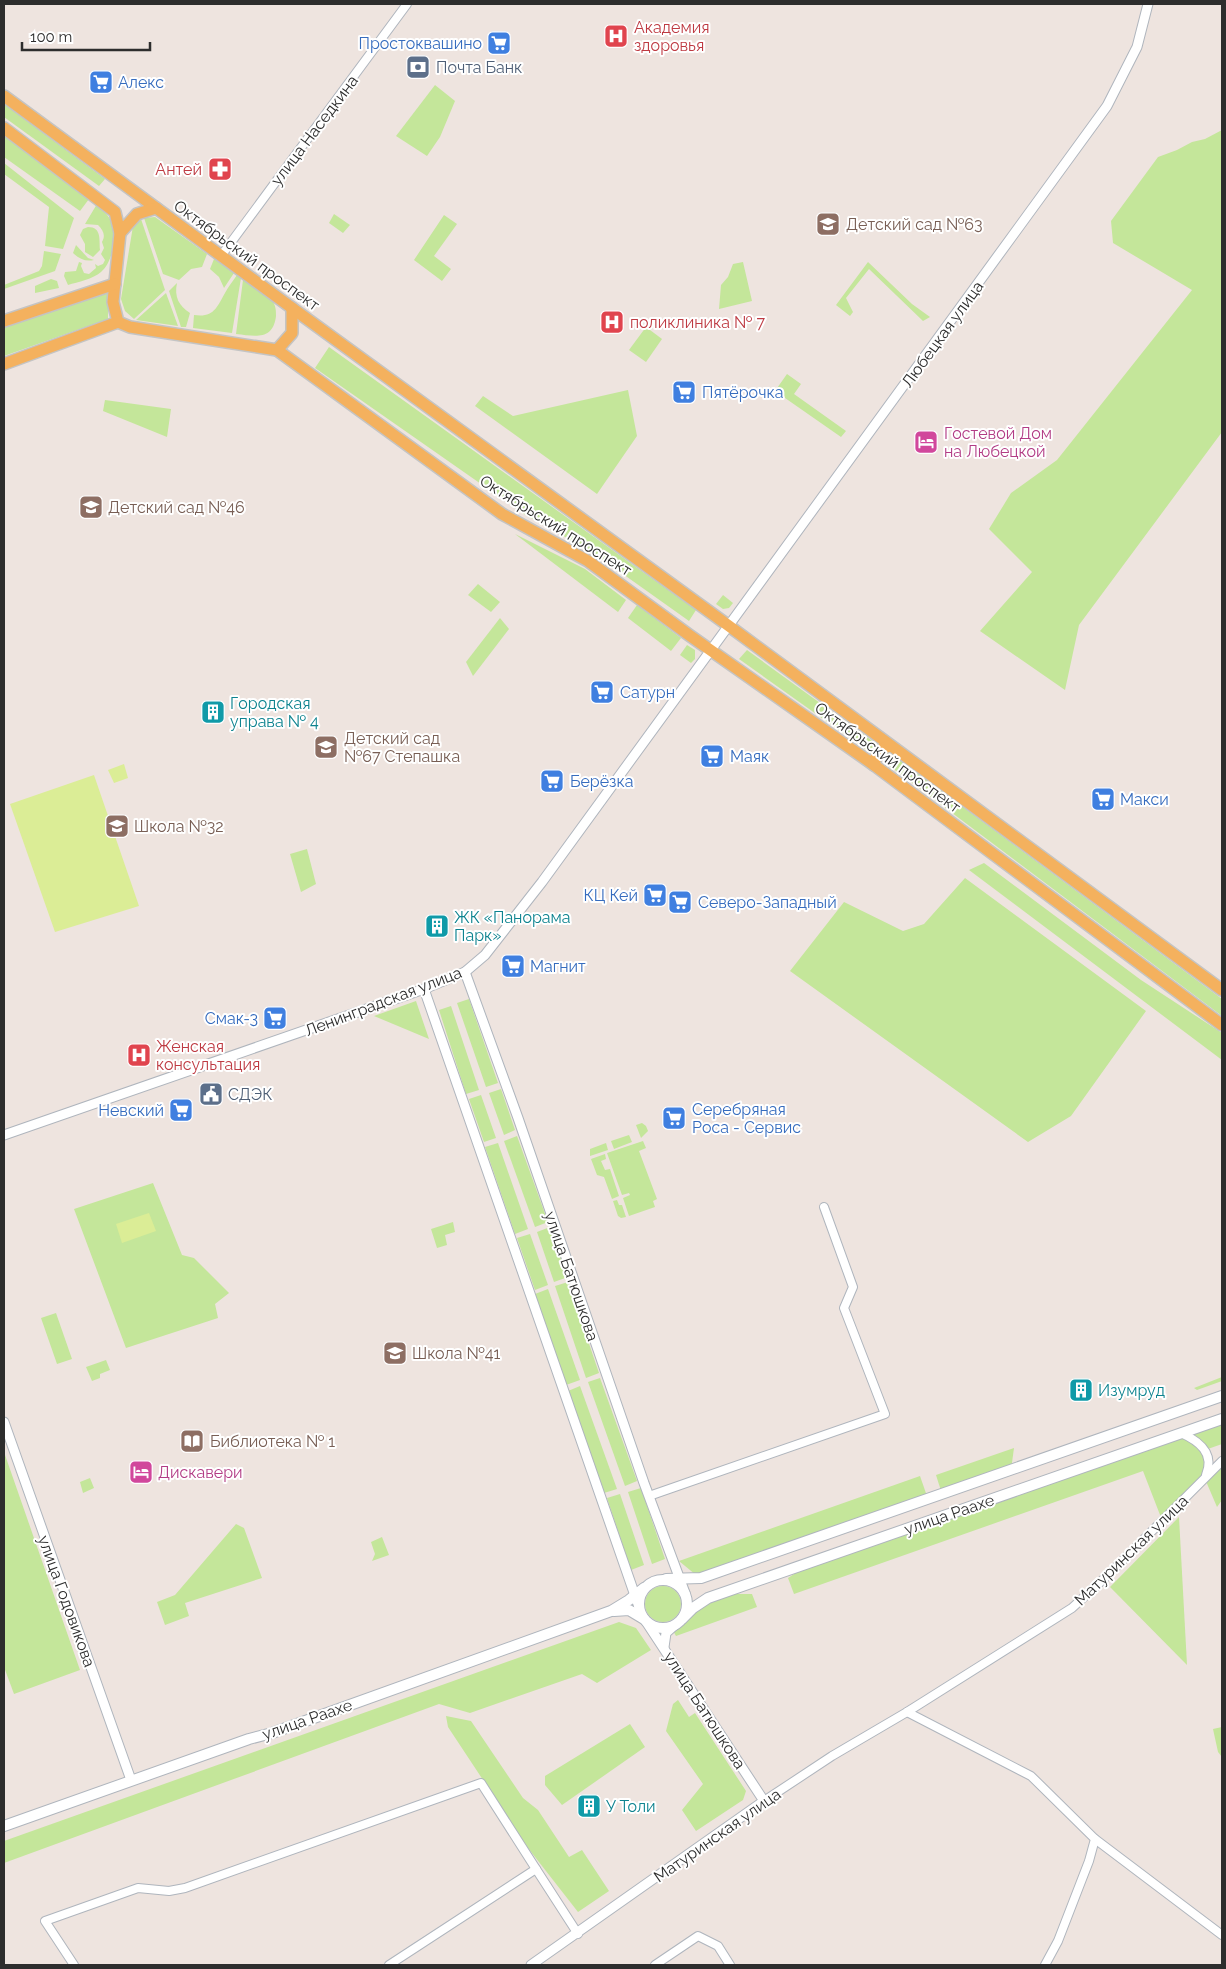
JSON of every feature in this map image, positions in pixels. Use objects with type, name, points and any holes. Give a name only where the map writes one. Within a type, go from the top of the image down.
[{"type":"main road","name":"Октябрьский проспект","points":[[4,96],[729,626],[1222,990]]},
{"type":"main road","points":[[4,128],[115,212],[120,233],[113,302],[118,322],[4,364]]},
{"type":"main road","points":[[120,233],[137,214],[156,208]]},
{"type":"main road","points":[[4,321],[115,284]]},
{"type":"main road","points":[[277,350],[292,333],[292,308]]},
{"type":"main road","name":"Октябрьский проспект","points":[[118,322],[130,327],[277,350],[502,514],[588,561],[874,765],[1222,1025]]},
{"type":"main road","points":[[874,765],[875,756],[882,748],[890,746]]},
{"type":"main road","name":"улица Раахе","points":[[666,1579],[701,1578],[1222,1396]]},
{"type":"main road","name":"улица Раахе","points":[[679,1622],[693,1608],[708,1598],[1222,1419]]},
{"type":"main road","points":[[666,1579],[679,1585],[685,1593],[687,1606],[679,1622],[667,1628],[651,1625],[629,1610],[610,1611],[635,1596],[652,1582],[666,1579]]},
{"type":"main road","points":[[644,1588],[640,1597],[639,1607],[644,1620]]},
{"type":"main road","name":"улица Раахе","points":[[4,1826],[249,1739],[272,1733],[610,1611]]},
{"type":"street","name":"улица Наседкина","points":[[221,256],[407,4]]},
{"type":"street","name":"Любецкая улица","points":[[711,650],[1107,106],[1137,47],[1148,4]]},
{"type":"street","name":"Ленинградская улица","points":[[4,1135],[424,989],[465,972],[485,956],[538,887],[711,650]]},
{"type":"street","name":"улица Батюшкова","points":[[465,972],[523,1131],[649,1496],[685,1593]]},
{"type":"street","points":[[424,989],[639,1607]]},
{"type":"street","points":[[649,1496],[885,1414],[844,1308],[853,1287],[824,1207]]},
{"type":"street","name":"улица Годовикова","points":[[4,1422],[131,1780]]},
{"type":"street","points":[[1182,1433],[1196,1440],[1205,1450],[1209,1460],[1204,1478]]},
{"type":"street","name":"Матуринская улица","points":[[532,1965],[578,1934],[619,1902],[832,1756],[907,1712],[1072,1608],[1108,1575],[1222,1461]]},
{"type":"street","name":"улица Батюшкова","points":[[644,1620],[664,1647],[764,1801]]},
{"type":"street","points":[[664,1647],[666,1633],[679,1622]]},
{"type":"street","points":[[907,1712],[1031,1776],[1095,1839],[1222,1935]]},
{"type":"street","points":[[74,1965],[45,1920],[138,1888],[169,1892],[185,1888],[481,1784],[578,1934]]},
{"type":"street","points":[[1045,1965],[1058,1941],[1089,1861],[1095,1839]]},
{"type":"street","points":[[389,1965],[536,1868]]},
{"type":"street","points":[[655,1965],[698,1936],[718,1946],[730,1965]]},
{"type":"green space","points":[[435,85],[455,101],[440,137],[427,156],[396,136]]},
{"type":"green space","points":[[4,104],[105,179],[99,186],[4,117]]},
{"type":"green space","points":[[1222,130],[1222,432],[1079,625],[1065,690],[980,631],[1032,572],[989,529],[1011,493],[1057,460],[1192,290],[1113,243],[1111,221],[1158,157],[1192,142],[1205,139]]},
{"type":"green space","points":[[4,135],[89,199],[80,211],[4,157]]},
{"type":"green space","points":[[4,163],[74,218],[63,249],[45,246],[49,207],[4,174]]},
{"type":"green space","points":[[97,204],[110,219],[112,225],[114,239],[109,261],[101,272],[94,277],[68,285],[64,276],[65,272],[76,271],[79,262],[82,263],[81,266],[84,273],[89,274],[96,268],[95,264],[98,266],[103,264],[105,260],[101,254],[104,248],[102,242],[104,237],[103,231],[98,225],[85,224]]},
{"type":"green space","points":[[334,214],[350,225],[343,233],[329,223]]},
{"type":"green space","points":[[444,215],[457,224],[434,256],[451,269],[442,281],[414,260]]},
{"type":"green space","points":[[155,217],[207,254],[202,267],[191,269],[179,280],[163,274],[144,218]]},
{"type":"green space","points":[[141,219],[165,290],[134,319],[125,311],[121,299],[133,226]]},
{"type":"green space","points":[[88,227],[96,229],[99,235],[100,250],[93,257],[85,252],[85,244],[80,235],[83,229]]},
{"type":"green space","points":[[76,245],[88,258],[94,260],[85,260],[75,255],[73,253]]},
{"type":"green space","points":[[44,251],[61,254],[55,271],[4,289],[4,285],[39,271],[42,266]]},
{"type":"green space","points":[[214,259],[234,273],[224,288],[219,277],[210,269]]},
{"type":"green space","points":[[743,262],[752,301],[719,309],[721,285],[728,277],[733,264]]},
{"type":"green space","points":[[868,262],[912,304],[930,317],[923,321],[869,269],[846,298],[853,312],[850,316],[836,305]]},
{"type":"green space","points":[[237,275],[241,278],[232,333],[193,328],[194,315],[206,315],[214,310]]},
{"type":"green space","points":[[51,279],[57,281],[59,288],[35,293],[35,286]]},
{"type":"green space","points":[[243,280],[266,295],[274,304],[276,316],[274,324],[271,330],[262,335],[236,334]]},
{"type":"green space","points":[[177,283],[176,293],[178,301],[190,313],[186,327],[181,327],[169,291]]},
{"type":"green space","points":[[108,291],[108,319],[4,356],[4,327]]},
{"type":"green space","points":[[166,293],[178,326],[136,320]]},
{"type":"green space","points":[[646,327],[662,339],[646,362],[629,350]]},
{"type":"green space","points":[[329,347],[696,610],[689,621],[592,552],[524,514],[315,368]]},
{"type":"green space","points":[[787,374],[801,384],[794,394],[846,431],[841,437],[775,391]]},
{"type":"green space","points":[[628,390],[637,436],[597,494],[475,406],[483,396],[513,416]]},
{"type":"green space","points":[[105,400],[171,409],[167,437],[103,411]]},
{"type":"green space","points":[[515,534],[585,569],[626,600],[618,612]]},
{"type":"green space","points":[[478,584],[500,602],[491,612],[468,595]]},
{"type":"green space","points":[[723,595],[733,603],[729,608],[723,609],[716,604]]},
{"type":"green space","points":[[637,605],[681,638],[671,651],[628,618]]},
{"type":"green space","points":[[500,618],[509,629],[473,676],[466,662]]},
{"type":"green space","points":[[687,645],[695,650],[695,659],[691,663],[680,655]]},
{"type":"green space","points":[[747,650],[878,745],[871,753],[739,659]]},
{"type":"green space","points":[[890,753],[1222,999],[1222,1016],[883,761],[886,754]]},
{"type":"green space","points":[[124,764],[128,778],[114,783],[108,770]]},
{"type":"green space","points":[[94,775],[139,906],[55,932],[10,804]]},
{"type":"green space","points":[[307,849],[316,884],[301,892],[290,854]]},
{"type":"green space","points":[[984,863],[1141,980],[1222,1033],[1222,1060],[969,870]]},
{"type":"green space","points":[[965,878],[1146,1011],[1071,1116],[1028,1142],[790,971],[844,902],[903,931],[924,924]]},
{"type":"green space","points":[[469,999],[498,1083],[486,1087],[457,1003]]},
{"type":"green space","points":[[416,1001],[429,1039],[374,1016]]},
{"type":"green space","points":[[451,1006],[479,1090],[466,1094],[439,1010]]},
{"type":"green space","points":[[501,1089],[515,1130],[504,1135],[489,1093]]},
{"type":"green space","points":[[481,1095],[496,1138],[484,1142],[469,1099]]},
{"type":"green space","points":[[642,1123],[648,1131],[641,1138],[636,1125]]},
{"type":"green space","points":[[629,1135],[632,1142],[614,1149],[611,1141]]},
{"type":"green space","points":[[517,1136],[548,1222],[535,1227],[504,1141]]},
{"type":"green space","points":[[643,1141],[646,1148],[639,1151],[657,1199],[653,1201],[655,1207],[629,1216],[623,1198],[630,1195],[629,1193],[622,1195],[607,1153]]},
{"type":"green space","points":[[498,1143],[528,1229],[515,1234],[485,1147]]},
{"type":"green space","points":[[606,1143],[608,1150],[590,1156],[590,1149]]},
{"type":"green space","points":[[605,1154],[606,1159],[601,1161],[605,1170],[610,1169],[619,1196],[612,1199],[604,1177],[597,1175],[591,1159]]},
{"type":"green space","points":[[153,1183],[182,1255],[194,1258],[229,1293],[215,1304],[218,1318],[126,1348],[74,1209]]},
{"type":"green space","points":[[617,1200],[619,1205],[622,1205],[626,1217],[621,1218],[618,1216],[613,1201]]},
{"type":"green space","points":[[149,1213],[156,1231],[122,1243],[116,1224]]},
{"type":"green space","points":[[453,1222],[455,1232],[445,1235],[447,1245],[437,1248],[431,1229]]},
{"type":"green space","points":[[550,1227],[568,1277],[554,1282],[537,1232]]},
{"type":"green space","points":[[530,1234],[548,1285],[535,1290],[517,1238]]},
{"type":"green space","points":[[568,1282],[599,1373],[586,1378],[555,1286]]},
{"type":"green space","points":[[548,1289],[580,1380],[566,1385],[535,1294]]},
{"type":"green space","points":[[56,1313],[72,1359],[57,1364],[41,1318]]},
{"type":"green space","points":[[106,1360],[110,1370],[100,1374],[100,1378],[92,1381],[86,1367]]},
{"type":"green space","points":[[1222,1377],[1222,1381],[1197,1390],[1194,1388]]},
{"type":"green space","points":[[600,1378],[637,1481],[625,1486],[588,1382]]},
{"type":"green space","points":[[580,1386],[617,1489],[604,1493],[568,1391]]},
{"type":"green space","points":[[1222,1419],[1222,1444],[1205,1450],[1209,1468],[1222,1461],[1222,1500],[1217,1507],[1205,1479],[1162,1520],[1143,1471],[794,1594],[788,1578],[811,1563]]},
{"type":"green space","points":[[1014,1448],[1011,1470],[942,1494],[936,1475]]},
{"type":"green space","points":[[4,1452],[80,1670],[14,1694],[4,1667]]},
{"type":"green space","points":[[920,1476],[928,1499],[702,1580],[679,1561]]},
{"type":"green space","points":[[90,1478],[94,1488],[83,1493],[80,1482]]},
{"type":"green space","points":[[641,1488],[665,1559],[652,1564],[628,1492]]},
{"type":"green space","points":[[620,1494],[644,1565],[631,1570],[607,1498]]},
{"type":"green space","points":[[1179,1517],[1187,1665],[1110,1587]]},
{"type":"green space","points":[[236,1524],[244,1528],[262,1578],[185,1603],[189,1616],[165,1625],[157,1602],[175,1595]]},
{"type":"green space","points":[[382,1537],[389,1555],[372,1561],[375,1554],[371,1542]]},
{"type":"green space","points":[[663,1586],[670,1587],[676,1591],[680,1597],[680,1611],[676,1617],[670,1621],[663,1622],[656,1621],[650,1617],[646,1611],[645,1604],[646,1597],[650,1591],[656,1587]]},
{"type":"green space","points":[[721,1594],[752,1594],[757,1607],[676,1636],[671,1627]]},
{"type":"green space","points":[[619,1622],[636,1628],[651,1650],[597,1683],[582,1674],[470,1713],[439,1704],[4,1863],[4,1841]]},
{"type":"green space","points":[[678,1700],[689,1717],[695,1713],[746,1791],[743,1800],[696,1831],[682,1810],[703,1784],[666,1731],[673,1704]]},
{"type":"green space","points":[[446,1716],[471,1721],[523,1798],[538,1810],[569,1857],[582,1850],[609,1891],[578,1912],[528,1848],[448,1727]]},
{"type":"green space","points":[[630,1724],[645,1747],[562,1805],[545,1785],[545,1776]]},
{"type":"green space","points":[[1222,1727],[1222,1757],[1218,1752],[1213,1729]]},
{"type":"place","name":"Академия здоровья","points":[[616,36]]},
{"type":"place","name":"Простоквашино","points":[[499,43]]},
{"type":"place","name":"Почта Банк","points":[[418,67]]},
{"type":"place","name":"Алекс","points":[[101,82]]},
{"type":"place","name":"Антей","points":[[220,169]]},
{"type":"place","name":"Детский сад №63","points":[[828,224]]},
{"type":"place","name":"поликлиника № 7","points":[[612,322]]},
{"type":"place","name":"Пятёрочка","points":[[684,392]]},
{"type":"place","name":"Гостевой Дом на Любецкой","points":[[926,442]]},
{"type":"place","name":"Детский сад №46","points":[[91,507]]},
{"type":"place","name":"Сатурн","points":[[602,692]]},
{"type":"place","name":"Городская управа № 4","points":[[213,712]]},
{"type":"place","name":"Детский сад №67 Степашка","points":[[326,747]]},
{"type":"place","name":"Маяк","points":[[712,756]]},
{"type":"place","name":"Берёзка","points":[[552,781]]},
{"type":"place","name":"Макси","points":[[1103,799]]},
{"type":"place","name":"Школа №32","points":[[117,826]]},
{"type":"place","name":"КЦ Кей","points":[[655,895]]},
{"type":"place","name":"Северо-Западный","points":[[680,902]]},
{"type":"place","name":"ЖК «Панорама Парк»","points":[[437,926]]},
{"type":"place","name":"Магнит","points":[[513,966]]},
{"type":"place","name":"Смак-3","points":[[275,1018]]},
{"type":"place","name":"Женская консультация","points":[[139,1055]]},
{"type":"place","name":"СДЭК","points":[[211,1094]]},
{"type":"place","name":"Невский","points":[[181,1110]]},
{"type":"place","name":"Серебряная Роса - Сервис","points":[[674,1118]]},
{"type":"place","name":"Школа №41","points":[[395,1353]]},
{"type":"place","name":"Изумруд","points":[[1081,1390]]},
{"type":"place","name":"Библиотека № 1","points":[[192,1441]]},
{"type":"place","name":"Дискавери","points":[[141,1472]]},
{"type":"place","name":"У Толи","points":[[589,1806]]}]
